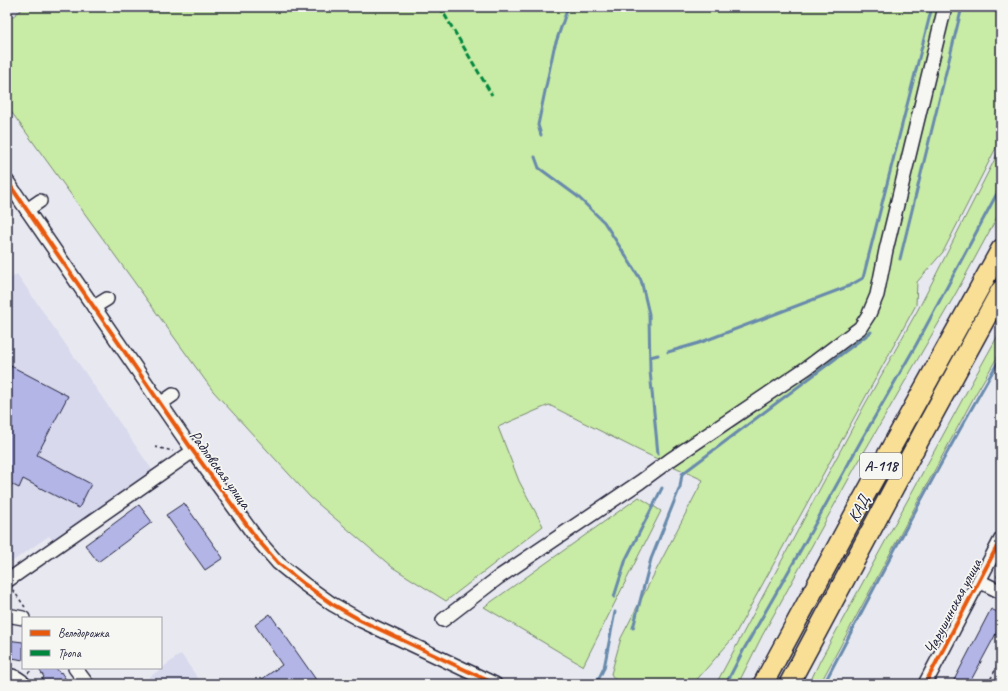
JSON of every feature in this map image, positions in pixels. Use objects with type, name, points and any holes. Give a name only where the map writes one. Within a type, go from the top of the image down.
[{"type":"highway","name":"КАД","points":[[763,684],[860,504],[1001,249]]},
{"type":"highway","name":"КАД","points":[[789,684],[1001,290]]},
{"type":"street","points":[[443,620],[499,578],[808,367],[860,328],[869,314],[877,295],[888,243],[945,7]]},
{"type":"street","name":"Радловская улица","points":[[7,180],[193,451],[257,539],[278,563],[332,604],[362,621],[495,684]]},
{"type":"street","points":[[27,210],[40,201]]},
{"type":"street","points":[[94,307],[107,299]]},
{"type":"street","points":[[160,404],[173,395]]},
{"type":"street","points":[[7,581],[193,451]]},
{"type":"street","name":"Чарушинская улица","points":[[925,684],[1001,539]]},
{"type":"street","points":[[979,581],[1001,592]]},
{"type":"street","points":[[7,615],[26,615]]},
{"type":"street","points":[[77,669],[87,684]]},
{"type":"street","points":[[7,675],[20,678],[24,684]]},
{"type":"path","points":[[155,447],[177,452]]},
{"type":"path","points":[[7,581],[26,615]]},
{"type":"path","points":[[999,636],[1001,640]]},
{"type":"path","points":[[988,684],[1001,659]]},
{"type":"shaded area","points":[[17,274],[153,471],[53,541],[49,536],[7,565],[7,281]]},
{"type":"shaded area","points":[[181,654],[202,684],[140,684]]},
{"type":"green space","points":[[25,7],[1001,7],[1001,138],[943,252],[917,282],[916,305],[733,638],[693,684],[618,684],[611,674],[621,638],[703,480],[638,450],[549,405],[498,427],[519,481],[543,526],[446,601],[392,567],[310,497],[213,391],[7,106],[7,21]]},
{"type":"green space","points":[[1001,147],[1001,208],[995,221],[956,293],[852,473],[762,636],[738,684],[716,684],[863,408],[921,304]]},
{"type":"green space","points":[[1001,330],[1001,351],[975,395],[820,684],[809,684],[820,661]]},
{"type":"green space","points":[[639,497],[661,511],[583,666],[484,607]]},
{"type":"building","points":[[11,366],[68,396],[37,455],[91,484],[79,508],[23,479],[19,488],[7,482],[7,373]]},
{"type":"building","points":[[184,503],[223,558],[205,570],[166,515]]},
{"type":"building","points":[[139,505],[152,522],[98,562],[85,545]]},
{"type":"building","points":[[991,609],[1001,614],[1001,632],[998,630],[969,684],[952,684]]},
{"type":"building","points":[[270,614],[319,684],[255,684],[282,665],[255,625]]},
{"type":"building","points":[[7,640],[22,642],[22,660],[7,657]]},
{"type":"building","points":[[39,669],[57,669],[60,673],[61,672],[69,684],[46,684],[42,679],[44,677]]},
{"type":"waterway","points":[[541,135],[538,125],[554,48],[568,7]]},
{"type":"waterway","points":[[668,352],[699,343],[849,286],[863,278],[932,7]]},
{"type":"waterway","points":[[900,259],[962,7]]},
{"type":"waterway","points":[[535,157],[539,168],[577,196],[604,222],[641,280],[649,314],[650,371],[658,454]]},
{"type":"waterway","points":[[726,684],[744,649],[916,345],[1001,186]]},
{"type":"waterway","points":[[633,628],[651,559],[680,487],[682,474],[871,332]]},
{"type":"waterway","points":[[650,357],[658,355]]},
{"type":"waterway","points":[[824,684],[911,519],[1001,357]]},
{"type":"waterway","points":[[614,597],[626,559],[662,488]]},
{"type":"waterway","points":[[596,684],[604,668],[615,612]]},
{"type":"marked path","points":[[440,7],[492,95]]},
{"type":"cycle path","points":[[7,181],[193,451],[257,539],[278,563],[332,604],[362,621],[495,684]]},
{"type":"cycle path","points":[[925,684],[1001,539]]}]
